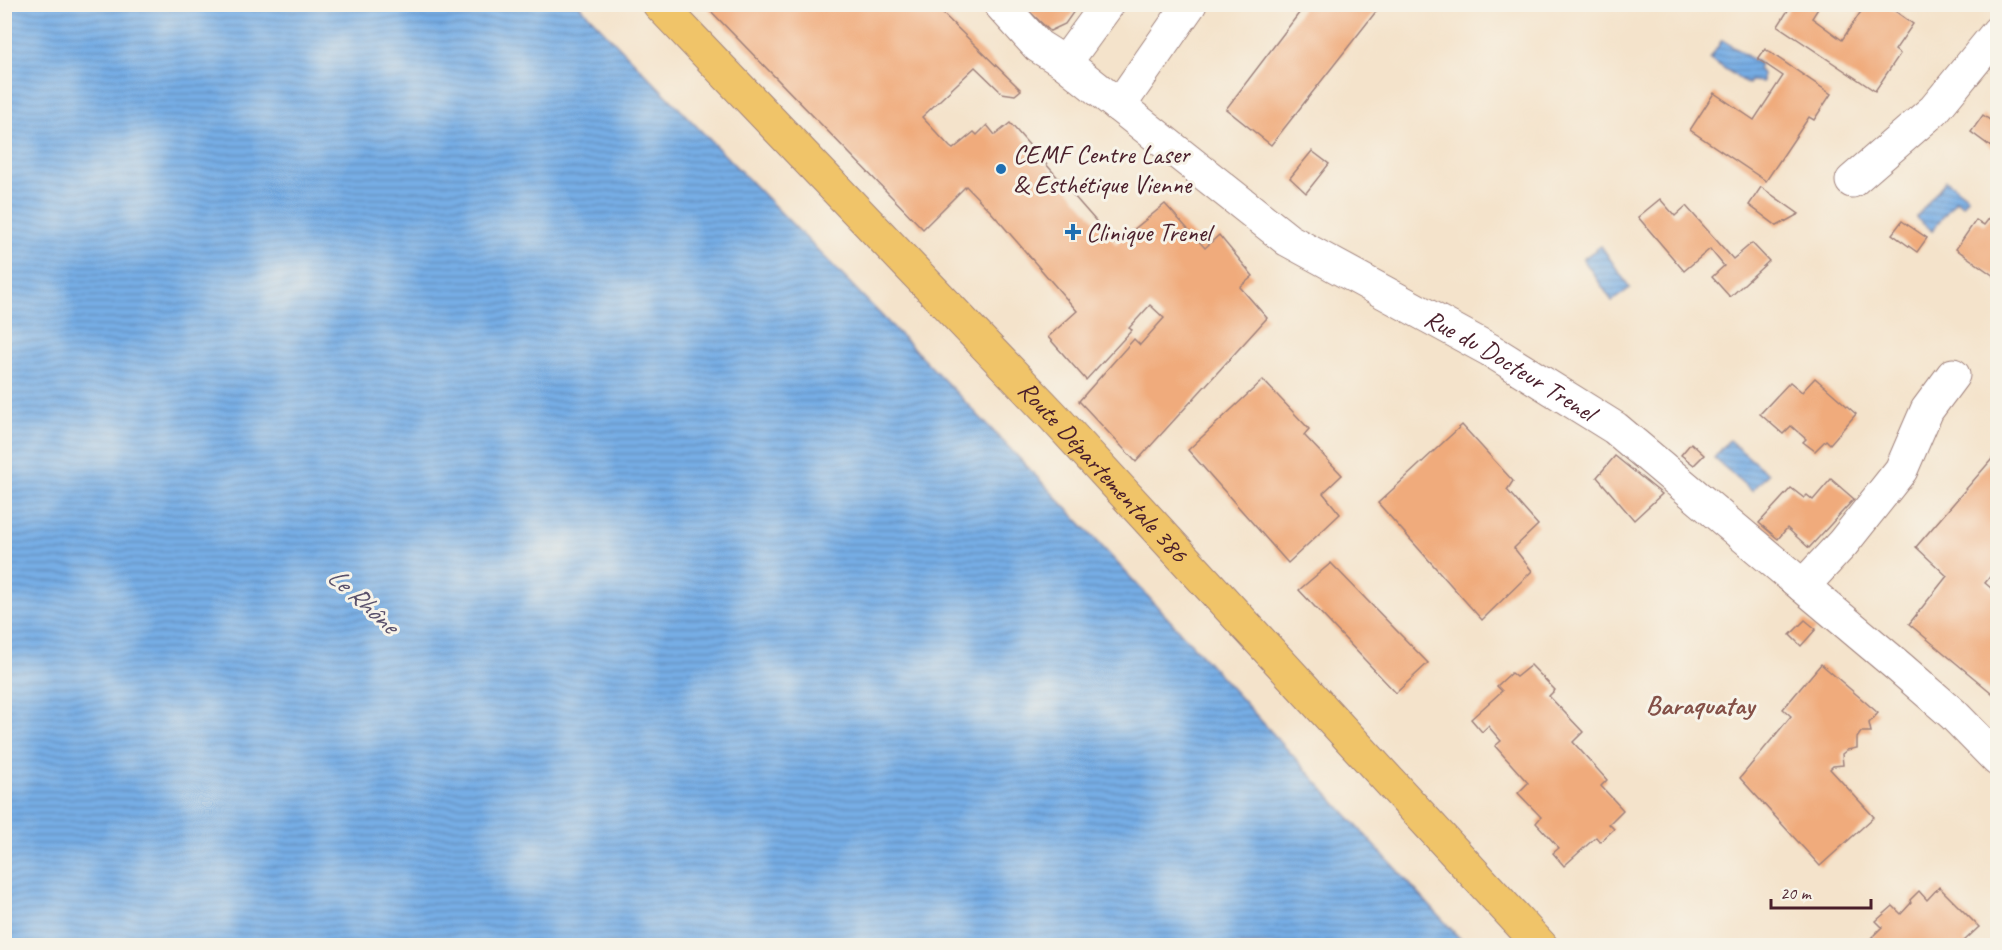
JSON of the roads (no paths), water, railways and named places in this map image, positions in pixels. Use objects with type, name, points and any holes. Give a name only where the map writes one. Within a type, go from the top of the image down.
[{"type":"main road","name":"Route Départementale 386","points":[[659,4],[1052,416],[1541,945]]},
{"type":"street","name":"Rue du Docteur Trenel","points":[[1000,4],[1038,46],[1065,63],[1287,240],[1490,350],[1615,428],[1953,714],[1998,760]]},
{"type":"street","points":[[1065,63],[1107,4]]},
{"type":"street","points":[[1119,106],[1190,4]]},
{"type":"street","points":[[1852,181],[1934,110],[1998,32]]},
{"type":"street","points":[[1803,586],[1844,543],[1901,470],[1927,410],[1953,375]]},
{"type":"water","name":"Le Rhône","points":[[5,4],[579,5],[1022,462],[1133,580],[1466,945],[5,945]]},
{"type":"water","points":[[1722,40],[1760,64],[1758,68],[1762,74],[1762,82],[1750,81],[1748,84],[1710,59]]},
{"type":"water","points":[[1946,180],[1968,197],[1962,205],[1956,200],[1932,231],[1916,218]]},
{"type":"water","points":[[1601,246],[1630,288],[1612,301],[1583,259]]},
{"type":"water","points":[[1729,440],[1768,474],[1752,491],[1714,458]]},
{"type":"place","name":"CEMF Centre Laser & Esthétique Vienne","points":[[1001,169]]},
{"type":"place","name":"Clinique Trenel","points":[[1073,232]]},
{"type":"district","name":"Baraquatay","points":[[1700,705]]}]
